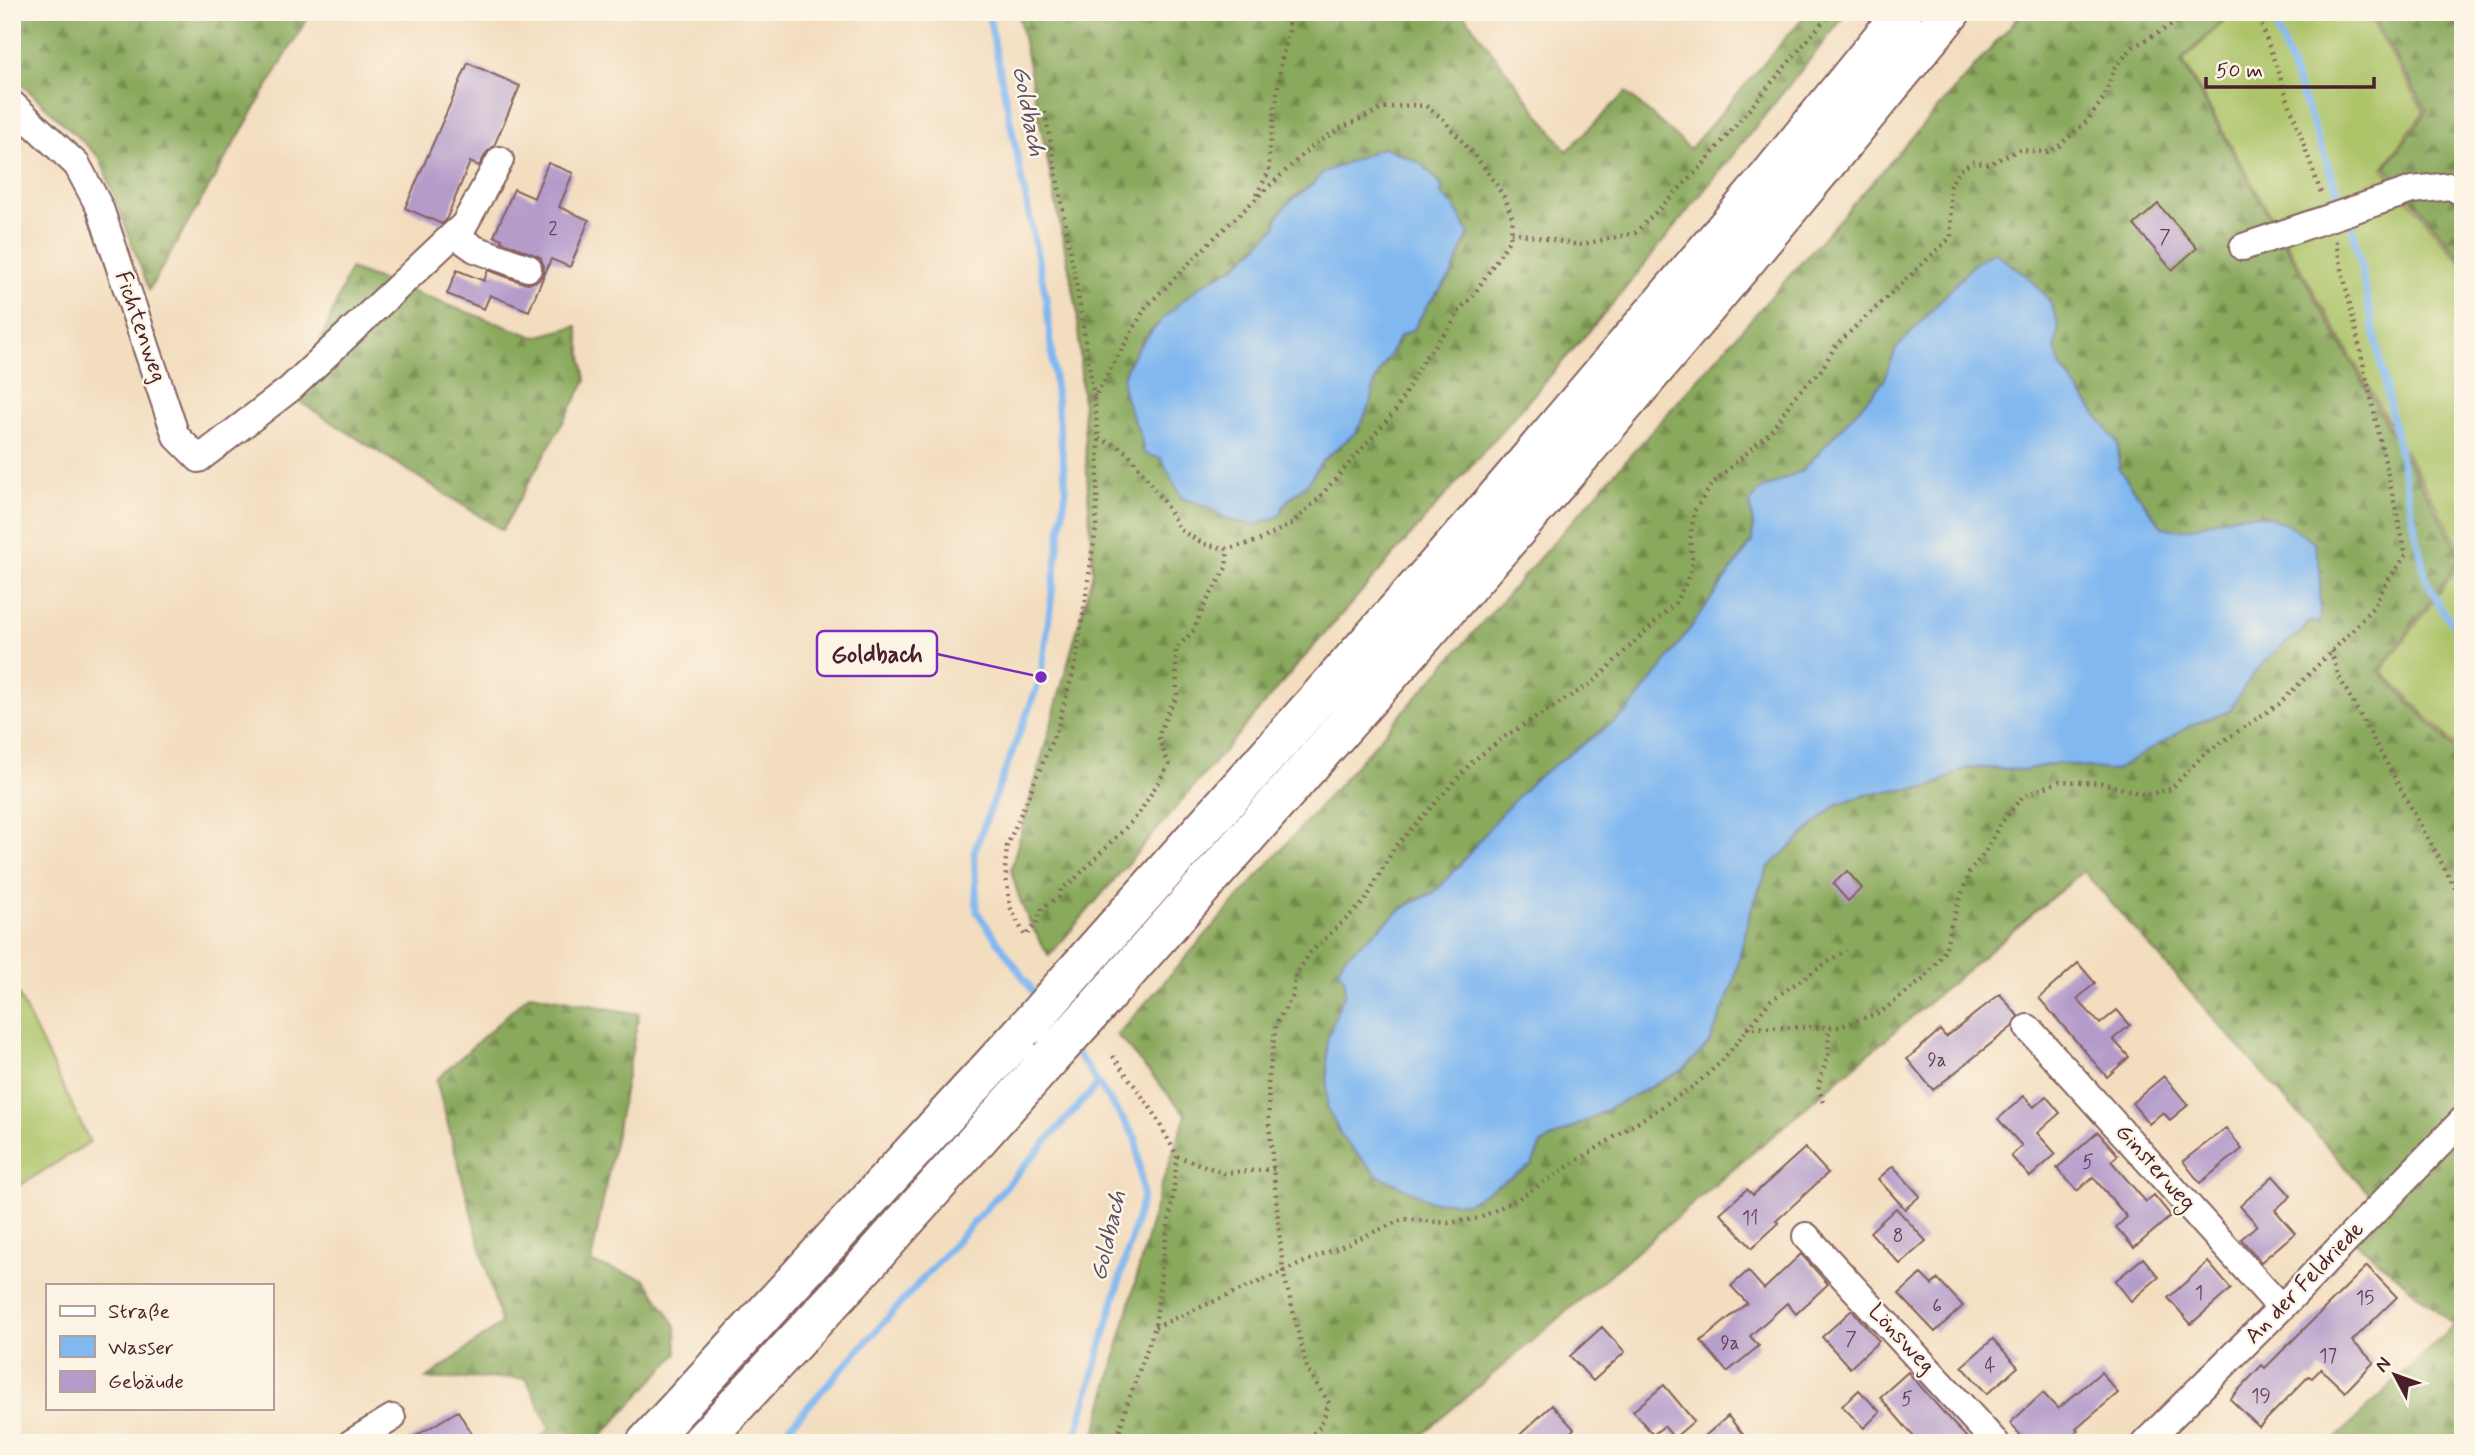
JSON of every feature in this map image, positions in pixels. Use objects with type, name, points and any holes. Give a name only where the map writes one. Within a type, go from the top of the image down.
[{"type":"highway","points":[[646,1443],[1028,1026],[1493,501],[1763,184],[1903,12]]},
{"type":"highway","points":[[701,1443],[865,1266],[1320,756],[1559,481],[1951,12]]},
{"type":"street","name":"Fichtenweg","points":[[12,104],[77,165],[100,208],[176,436],[199,459],[291,388],[454,234]]},
{"type":"street","points":[[500,160],[464,225],[454,234],[475,249],[528,268]]},
{"type":"street","points":[[2243,247],[2412,190],[2451,186],[2463,193]]},
{"type":"street","name":"Ginsterweg","points":[[2028,1028],[2281,1308]]},
{"type":"street","name":"An der Feldriede","points":[[2145,1443],[2463,1121]]},
{"type":"street","name":"Lönsweg","points":[[1806,1236],[1996,1443]]},
{"type":"street","points":[[351,1443],[392,1418]]},
{"type":"path","points":[[1254,199],[1269,172],[1281,63],[1289,30],[1288,12]]},
{"type":"path","points":[[1511,232],[1579,245],[1635,233],[1700,169],[1830,12]]},
{"type":"path","points":[[1303,1443],[1320,1427],[1329,1403],[1308,1371],[1283,1271],[1277,1228],[1268,1085],[1276,1024],[1292,997],[1296,974],[1327,936],[1365,901],[1394,848],[1474,760],[1507,735],[1592,683],[1675,603],[1693,563],[1690,541],[1694,511],[1714,482],[1771,431],[1795,396],[1822,369],[1836,345],[1951,237],[1950,186],[1959,170],[1974,162],[1989,164],[2019,150],[2048,152],[2059,146],[2087,121],[2105,96],[2115,67],[2133,47],[2195,12]]},
{"type":"path","points":[[1746,1028],[1839,1027],[1881,1012],[1925,978],[1945,951],[1969,873],[2001,823],[2022,797],[2060,781],[2102,783],[2146,795],[2171,789],[2204,754],[2278,704],[2373,607],[2406,555],[2329,218],[2257,12]]},
{"type":"path","points":[[1094,398],[1146,307],[1254,199],[1312,146],[1341,128],[1384,108],[1426,106],[1442,118],[1485,168],[1506,200],[1513,220],[1510,239],[1474,296],[1461,308],[1450,327],[1425,357],[1396,410],[1364,449],[1291,524],[1258,541],[1228,549],[1204,544],[1181,530],[1129,454],[1118,446],[1099,439]]},
{"type":"path","points":[[1045,112],[1080,304],[1099,439],[1096,528],[1076,662],[1057,729],[1007,846],[1005,869],[1010,907],[1025,936],[1037,923],[1042,907],[1059,897],[1061,889],[1072,882],[1138,816],[1169,765],[1158,736],[1177,696],[1176,649],[1195,630],[1203,608],[1226,568],[1228,549]]},
{"type":"path","points":[[2331,651],[2339,677],[2463,906]]},
{"type":"path","points":[[1155,1327],[1404,1219],[1448,1223],[1480,1218],[1519,1198],[1694,1086],[1721,1062],[1771,1000],[1846,950]]},
{"type":"path","points":[[1823,1102],[1818,1086],[1828,1055],[1829,1027]]},
{"type":"path","points":[[1113,1056],[1154,1113],[1177,1156],[1155,1327],[1116,1443]]},
{"type":"path","points":[[1177,1156],[1224,1172],[1274,1168]]},
{"type":"green space","points":[[12,12],[311,12],[149,290],[100,158],[12,75]]},
{"type":"green space","points":[[1018,12],[1462,12],[1567,151],[1626,92],[1690,149],[1808,12],[1848,12],[1611,306],[1294,669],[1049,956],[1026,914],[1011,869],[1093,572],[1077,309]],"holes":[[[1384,147],[1422,164],[1442,185],[1441,195],[1453,205],[1469,233],[1451,276],[1427,305],[1414,329],[1401,336],[1376,379],[1369,408],[1356,432],[1321,462],[1308,483],[1286,502],[1279,516],[1256,525],[1229,520],[1203,505],[1182,498],[1161,458],[1144,441],[1122,386],[1150,331],[1204,284],[1236,265],[1276,227],[1291,199],[1317,182],[1322,173]]]},
{"type":"green space","points":[[2023,12],[2230,12],[2181,61],[2462,557],[2379,671],[2463,757],[2463,1443],[2331,1443],[2454,1325],[2350,1237],[2373,1198],[2083,871],[1412,1443],[1093,1443],[1159,1192],[1186,1115],[1117,1035]],"holes":[[[1974,264],[2059,325],[2055,348],[2061,367],[2118,444],[2119,469],[2162,527],[2183,531],[2217,520],[2320,569],[2320,623],[2311,621],[2266,661],[2246,684],[2229,711],[2191,725],[2114,771],[2058,763],[2022,770],[1968,767],[1931,787],[1872,793],[1837,804],[1768,868],[1750,912],[1733,984],[1710,1042],[1683,1070],[1541,1144],[1532,1165],[1377,1175],[1343,1139],[1327,1108],[1345,995],[1344,958],[1405,906],[1436,891],[1535,779],[1626,713],[1661,669],[1752,541],[1750,503],[1760,490],[1802,471],[1884,381],[1896,349]]]},
{"type":"green space","points":[[2233,12],[2367,12],[2424,111],[2383,168],[2463,265],[2463,553],[2183,61]]},
{"type":"green space","points":[[2370,12],[2454,12],[2463,37],[2463,261],[2386,167],[2427,111]]},
{"type":"green space","points":[[350,269],[535,337],[577,326],[586,381],[502,530],[297,400]]},
{"type":"green space","points":[[2463,560],[2463,753],[2382,671]]},
{"type":"green space","points":[[12,982],[90,1142],[12,1190]]},
{"type":"green space","points":[[530,994],[639,1014],[591,1263],[645,1279],[676,1326],[677,1354],[595,1443],[534,1443],[550,1428],[526,1378],[426,1379],[501,1324],[436,1080]]},
{"type":"water","points":[[1384,147],[1422,164],[1442,186],[1441,195],[1453,205],[1469,233],[1451,276],[1427,305],[1414,329],[1400,336],[1376,379],[1369,408],[1356,432],[1321,462],[1308,483],[1286,502],[1279,516],[1256,525],[1229,520],[1203,505],[1182,498],[1161,458],[1144,454],[1141,437],[1127,405],[1123,388],[1124,375],[1130,360],[1153,330],[1180,303],[1247,256],[1276,227],[1282,210],[1322,173]]},
{"type":"water","points":[[1994,252],[2028,277],[2049,300],[2059,325],[2055,348],[2061,367],[2118,444],[2119,469],[2162,527],[2185,529],[2231,516],[2245,515],[2268,517],[2290,526],[2314,542],[2320,569],[2320,623],[2310,621],[2266,661],[2246,684],[2230,711],[2191,725],[2114,771],[2058,763],[2022,770],[1968,767],[1931,787],[1872,793],[1837,804],[1768,868],[1750,912],[1733,984],[1710,1042],[1683,1070],[1541,1144],[1532,1165],[1467,1203],[1431,1201],[1377,1175],[1343,1139],[1327,1108],[1327,1040],[1345,995],[1345,979],[1338,969],[1344,958],[1406,906],[1436,891],[1499,816],[1535,779],[1626,713],[1752,542],[1750,503],[1760,490],[1802,471],[1884,381],[1896,349],[1974,264]]},
{"type":"building","points":[[468,63],[520,86],[494,146],[479,166],[470,162],[442,224],[405,208]]},
{"type":"building","points":[[548,163],[573,173],[559,207],[589,220],[570,267],[551,259],[529,311],[490,295],[484,309],[447,294],[457,270],[484,281],[488,270],[523,283],[539,280],[544,266],[540,257],[494,236],[514,189],[534,198]]},
{"type":"building","points":[[2158,204],[2197,248],[2172,270],[2134,225]]},
{"type":"building","points":[[1847,871],[1862,888],[1848,901],[1833,884]]},
{"type":"building","points":[[2078,963],[2095,983],[2077,999],[2100,1024],[2117,1010],[2130,1025],[2113,1039],[2129,1057],[2107,1077],[2039,998]]},
{"type":"building","points":[[2000,994],[2018,1016],[2013,1026],[1933,1090],[1907,1059],[1940,1030],[1946,1037]]},
{"type":"building","points":[[2164,1076],[2188,1105],[2170,1120],[2163,1112],[2149,1124],[2132,1103]]},
{"type":"building","points":[[2024,1096],[2034,1107],[2046,1096],[2060,1113],[2037,1133],[2056,1154],[2030,1177],[2011,1156],[2022,1146],[1998,1119]]},
{"type":"building","points":[[2226,1128],[2242,1149],[2200,1183],[2183,1161]]},
{"type":"building","points":[[2098,1132],[2118,1155],[2111,1161],[2146,1202],[2154,1195],[2171,1216],[2134,1248],[2116,1227],[2127,1217],[2093,1177],[2077,1191],[2057,1168]]},
{"type":"building","points":[[1805,1148],[1828,1173],[1776,1221],[1779,1223],[1752,1248],[1720,1213],[1747,1189],[1753,1195]]},
{"type":"building","points":[[1893,1166],[1920,1196],[1905,1209],[1878,1179]]},
{"type":"building","points":[[2273,1176],[2291,1196],[2275,1210],[2295,1233],[2261,1262],[2241,1239],[2257,1225],[2240,1206]]},
{"type":"building","points":[[1896,1208],[1926,1241],[1900,1264],[1870,1232]]},
{"type":"building","points":[[1801,1254],[1828,1284],[1796,1314],[1787,1303],[1750,1336],[1759,1346],[1727,1372],[1701,1341],[1747,1303],[1731,1286],[1748,1271],[1764,1289]]},
{"type":"building","points":[[2143,1258],[2159,1277],[2131,1301],[2115,1281]]},
{"type":"building","points":[[2208,1262],[2231,1289],[2191,1324],[2168,1298]]},
{"type":"building","points":[[2367,1266],[2397,1297],[2352,1341],[2374,1362],[2345,1392],[2321,1369],[2312,1378],[2309,1376],[2259,1427],[2230,1399],[2262,1365],[2265,1368]]},
{"type":"building","points":[[1921,1274],[1932,1285],[1938,1279],[1963,1306],[1935,1332],[1899,1294]]},
{"type":"building","points":[[1852,1310],[1879,1341],[1850,1368],[1822,1337]]},
{"type":"building","points":[[1602,1327],[1625,1352],[1593,1381],[1570,1356]]},
{"type":"building","points":[[1993,1339],[2018,1367],[1987,1394],[1962,1366]]},
{"type":"building","points":[[1908,1372],[1972,1443],[1919,1443],[1880,1397]]},
{"type":"building","points":[[2101,1372],[2118,1393],[2076,1429],[2078,1431],[2065,1443],[2027,1443],[2010,1423],[2043,1393],[2058,1409]]},
{"type":"building","points":[[1664,1385],[1694,1421],[1674,1438],[1664,1426],[1653,1435],[1633,1411]]},
{"type":"building","points":[[1859,1390],[1880,1412],[1864,1428],[1842,1406]]},
{"type":"building","points":[[1552,1405],[1574,1429],[1559,1443],[1511,1443]]},
{"type":"building","points":[[458,1411],[473,1436],[462,1443],[404,1443]]},
{"type":"building","points":[[1728,1416],[1750,1443],[1697,1443]]},
{"type":"waterway","name":"Goldbach","points":[[988,12],[1046,298],[1066,489],[1041,677],[974,852],[977,912],[1037,997]]},
{"type":"waterway","points":[[2271,12],[2341,201]]},
{"type":"waterway","points":[[2352,225],[2425,575],[2440,608],[2463,636]]},
{"type":"waterway","name":"Goldbach","points":[[1074,1049],[1136,1138],[1143,1196],[1074,1443]]},
{"type":"waterway","points":[[775,1443],[1098,1084]]},
{"type":"place","name":"Goldbach","points":[[1041,677]]}]
